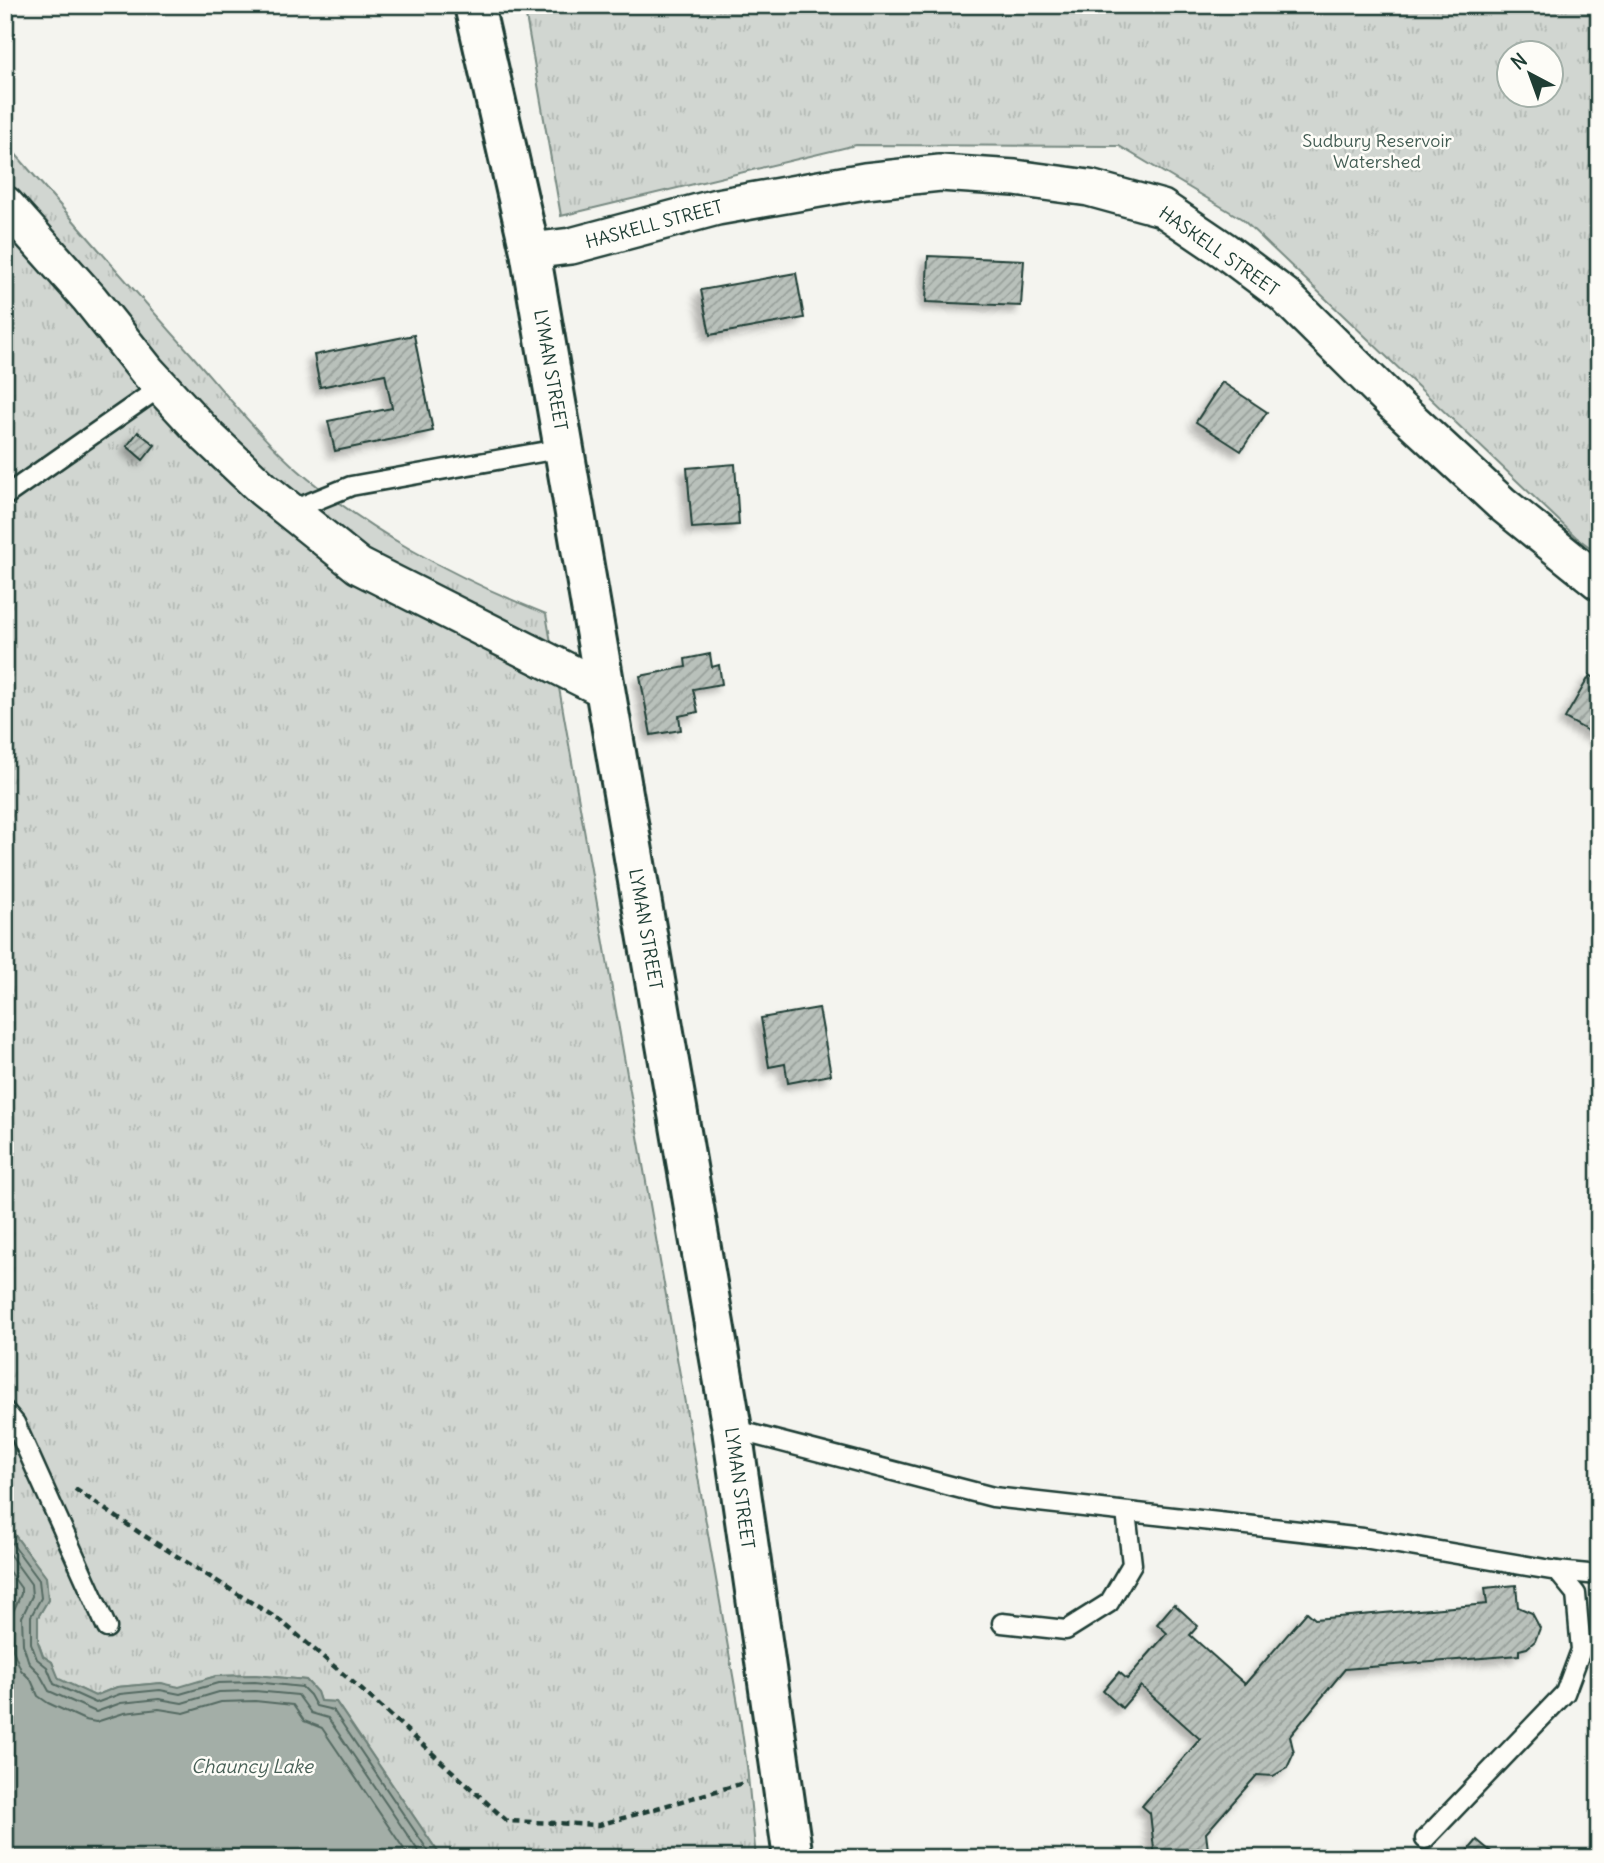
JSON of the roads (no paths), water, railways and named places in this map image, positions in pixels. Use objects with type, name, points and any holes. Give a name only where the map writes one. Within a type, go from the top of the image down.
[{"type":"street","name":"LYMAN STREET","points":[[474,5],[530,251],[564,448],[732,1429],[793,1858]]},
{"type":"street","name":"HASKELL STREET","points":[[530,251],[571,246],[717,207],[865,181],[940,173],[1015,178],[1089,188],[1161,208],[1224,250],[1283,295],[1474,478],[1599,582]]},
{"type":"street","points":[[5,204],[208,437],[290,511],[359,566],[605,690]]},
{"type":"lane","points":[[5,495],[162,386]]},
{"type":"lane","points":[[290,511],[351,486],[564,448]]},
{"type":"lane","points":[[5,1411],[15,1423],[33,1461],[107,1628]]},
{"type":"lane","points":[[732,1429],[993,1497],[1363,1538],[1557,1571],[1599,1574]]},
{"type":"lane","points":[[1002,1623],[1066,1630],[1109,1603],[1132,1564],[1126,1512]]},
{"type":"lane","points":[[1425,1839],[1565,1693],[1581,1650],[1576,1594],[1557,1571]]},
{"type":"water","name":"Chauncy Lake","points":[[5,1515],[11,1530],[46,1577],[48,1600],[38,1617],[38,1642],[43,1656],[52,1662],[59,1679],[95,1696],[117,1687],[161,1683],[179,1687],[216,1676],[255,1675],[306,1680],[317,1692],[320,1701],[336,1702],[442,1858],[5,1858]]},
{"type":"park label","name":"Sudbury Reservoir Watershed","points":[[1377,150]]}]
